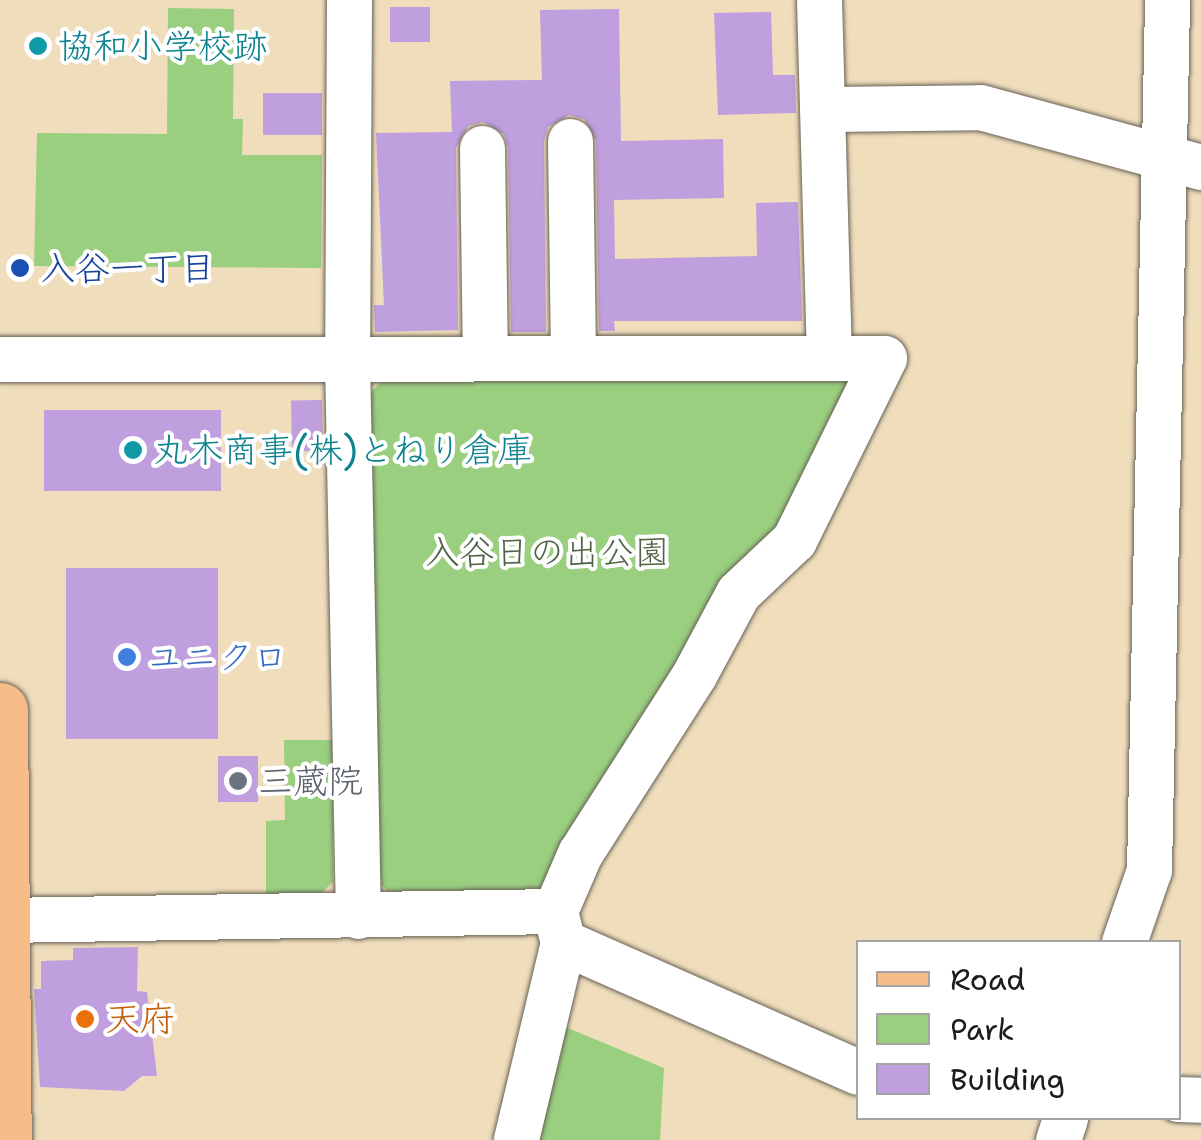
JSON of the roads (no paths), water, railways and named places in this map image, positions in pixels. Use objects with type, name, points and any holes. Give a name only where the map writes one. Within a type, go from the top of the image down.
[{"type":"main road","points":[[0,710],[4,1140]]},
{"type":"street","points":[[349,0],[347,359],[358,916]]},
{"type":"street","points":[[820,0],[827,109],[828,353]]},
{"type":"street","points":[[1125,940],[1149,870],[1183,162],[1167,0]]},
{"type":"street","points":[[827,109],[980,106],[1183,162]]},
{"type":"street","points":[[570,141],[573,357]]},
{"type":"street","points":[[482,148],[484,358]]},
{"type":"street","points":[[0,359],[828,353],[884,358],[794,540],[738,594],[580,854],[559,927],[516,1140]]},
{"type":"street","points":[[2,920],[358,916],[559,927],[856,1071]]},
{"type":"place","name":"協和小学校跡","points":[[38,46]]},
{"type":"place","name":"入谷一丁目","points":[[20,268]]},
{"type":"place","name":"丸木商事(株)とねり倉庫","points":[[133,450]]},
{"type":"place","name":"ユニクロ","points":[[127,657]]},
{"type":"place","name":"三蔵院","points":[[238,781]]},
{"type":"place","name":"天府","points":[[85,1019]]},
{"type":"park label","name":"入谷日の出公園","points":[[547,552]]}]
